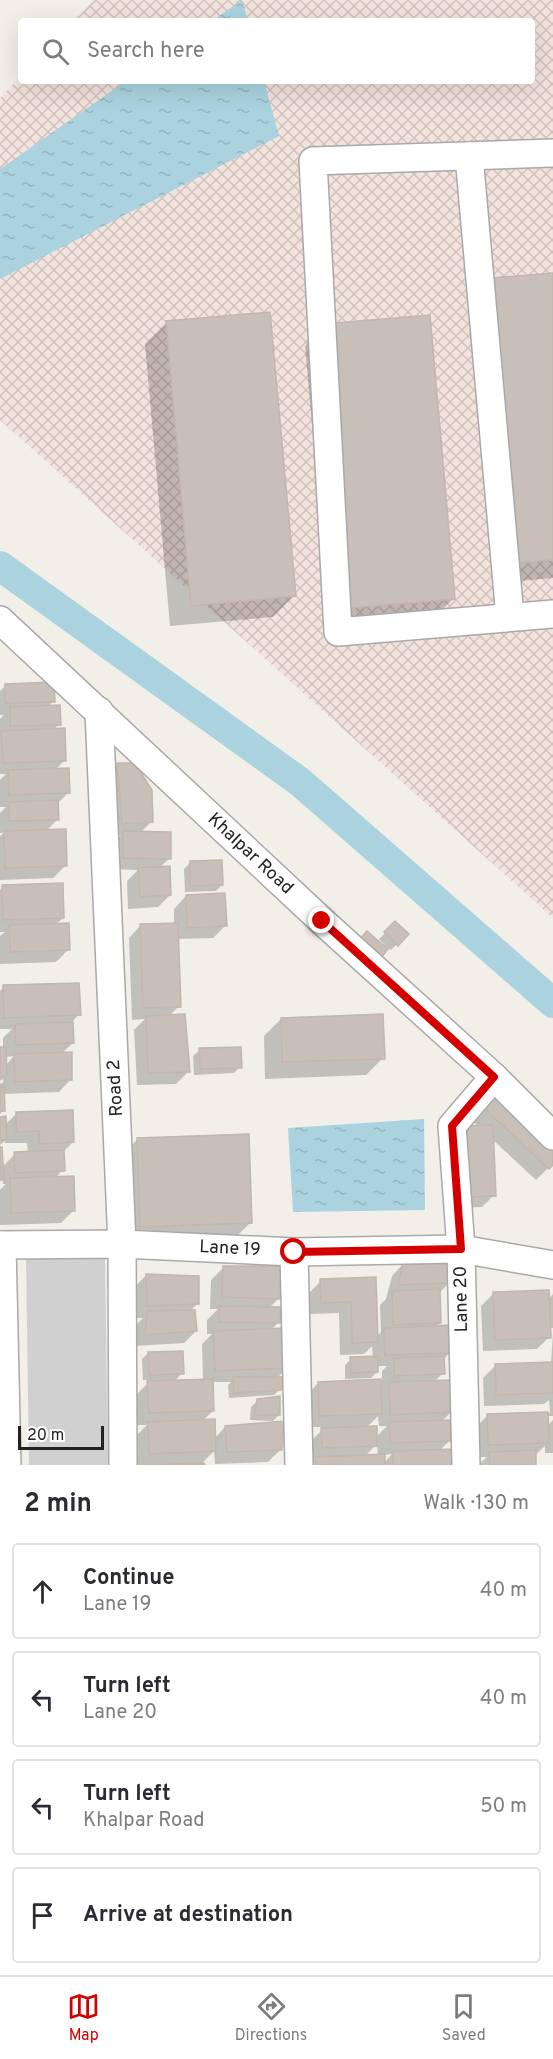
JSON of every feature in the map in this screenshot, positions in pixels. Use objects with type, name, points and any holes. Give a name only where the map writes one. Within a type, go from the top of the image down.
[{"type":"street","points":[[553,153],[313,161],[338,632],[553,614]]},
{"type":"street","points":[[469,156],[510,617]]},
{"type":"street","name":"Khalpar Road","points":[[0,620],[322,921],[494,1077],[553,1136]]},
{"type":"street","name":"Road 2","points":[[99,711],[122,1244],[123,1465]]},
{"type":"street","name":"Lane 20","points":[[466,1465],[461,1249],[452,1126],[494,1077]]},
{"type":"street","name":"Lane 19","points":[[1,1245],[122,1244],[294,1252],[461,1249],[553,1265]]},
{"type":"street","points":[[1,1245],[7,1465]]},
{"type":"street","points":[[294,1252],[299,1465]]},
{"type":"shaded area","points":[[94,0],[553,0],[553,918],[0,420],[0,98],[18,79],[18,84],[535,84],[535,18],[77,18]]},
{"type":"shaded area","points":[[105,1257],[108,1465],[29,1465],[26,1258]]},
{"type":"water","points":[[242,0],[247,18],[216,18]]},
{"type":"water","points":[[122,84],[265,84],[279,136],[0,279],[0,169]]},
{"type":"water","points":[[424,1119],[425,1210],[293,1212],[288,1128]]},
{"type":"building","points":[[553,273],[553,560],[516,563],[491,278]]},
{"type":"building","points":[[270,312],[296,596],[191,606],[166,321]]},
{"type":"building","points":[[430,315],[455,599],[350,608],[325,324]]},
{"type":"building","points":[[54,682],[55,702],[5,703],[5,684]]},
{"type":"building","points":[[60,705],[61,725],[10,726],[10,707]]},
{"type":"building","points":[[65,728],[66,761],[3,763],[1,731]]},
{"type":"building","points":[[117,763],[135,763],[152,790],[153,822],[122,824]]},
{"type":"building","points":[[69,768],[70,793],[9,795],[8,770]]},
{"type":"building","points":[[58,800],[59,820],[9,821],[9,802]]},
{"type":"building","points":[[66,829],[67,866],[5,868],[4,831]]},
{"type":"building","points":[[123,831],[171,832],[171,859],[123,858]]},
{"type":"building","points":[[222,860],[223,885],[190,886],[190,861]]},
{"type":"building","points":[[170,866],[171,895],[140,897],[138,868]]},
{"type":"building","points":[[63,883],[64,918],[3,920],[2,885]]},
{"type":"building","points":[[225,893],[227,926],[187,928],[186,895]]},
{"type":"building","points":[[395,921],[409,934],[398,946],[384,932]]},
{"type":"building","points":[[69,923],[70,950],[10,952],[9,925]]},
{"type":"building","points":[[178,923],[181,1007],[143,1008],[140,924]]},
{"type":"building","points":[[367,931],[388,949],[377,963],[355,944]]},
{"type":"building","points":[[79,983],[81,1015],[4,1018],[3,985]]},
{"type":"building","points":[[185,1014],[190,1072],[148,1073],[146,1016]]},
{"type":"building","points":[[383,1014],[385,1059],[282,1062],[281,1018]]},
{"type":"building","points":[[73,1022],[74,1043],[15,1045],[15,1024]]},
{"type":"building","points":[[0,1047],[6,1047],[7,1076],[0,1076]]},
{"type":"building","points":[[241,1047],[242,1068],[200,1069],[199,1048]]},
{"type":"building","points":[[72,1052],[72,1080],[15,1082],[14,1054]]},
{"type":"building","points":[[0,1084],[4,1084],[5,1111],[0,1111]]},
{"type":"building","points":[[496,1093],[553,1146],[553,1165],[549,1169],[483,1107]]},
{"type":"building","points":[[73,1110],[74,1142],[39,1144],[39,1131],[16,1132],[16,1112]]},
{"type":"building","points":[[6,1116],[7,1140],[0,1140],[0,1117]]},
{"type":"building","points":[[493,1125],[496,1196],[463,1197],[460,1126]]},
{"type":"building","points":[[249,1134],[252,1223],[140,1227],[137,1138]]},
{"type":"building","points":[[0,1147],[2,1147],[4,1180],[0,1180]]},
{"type":"building","points":[[64,1150],[65,1171],[15,1173],[14,1152]]},
{"type":"building","points":[[74,1176],[75,1211],[11,1213],[10,1178]]},
{"type":"building","points":[[450,1260],[451,1283],[398,1285],[403,1262]]},
{"type":"building","points":[[223,1266],[285,1266],[280,1299],[222,1297]]},
{"type":"building","points":[[146,1274],[199,1276],[199,1304],[147,1306]]},
{"type":"building","points":[[376,1277],[378,1342],[352,1343],[351,1302],[321,1303],[320,1279]]},
{"type":"building","points":[[440,1289],[441,1323],[393,1325],[392,1291]]},
{"type":"building","points":[[549,1290],[551,1338],[495,1340],[493,1292]]},
{"type":"building","points":[[219,1306],[281,1307],[280,1323],[219,1322]]},
{"type":"building","points":[[195,1310],[197,1331],[145,1335],[147,1311]]},
{"type":"building","points":[[451,1325],[452,1353],[385,1355],[384,1328]]},
{"type":"building","points":[[287,1328],[288,1368],[215,1371],[213,1331]]},
{"type":"building","points":[[183,1351],[184,1374],[149,1375],[148,1352]]},
{"type":"building","points":[[378,1356],[378,1372],[351,1373],[350,1357]]},
{"type":"building","points":[[444,1356],[445,1374],[394,1376],[394,1358]]},
{"type":"building","points":[[553,1362],[553,1393],[496,1395],[495,1364]]},
{"type":"building","points":[[233,1377],[288,1377],[281,1390],[234,1393]]},
{"type":"building","points":[[213,1379],[214,1411],[149,1413],[147,1381]]},
{"type":"building","points":[[381,1379],[382,1414],[319,1416],[318,1382]]},
{"type":"building","points":[[451,1380],[453,1412],[390,1415],[389,1382]]},
{"type":"building","points":[[280,1396],[280,1415],[255,1415],[257,1399]]},
{"type":"building","points":[[548,1412],[549,1443],[488,1445],[487,1414]]},
{"type":"building","points":[[215,1419],[216,1451],[149,1454],[148,1422]]},
{"type":"building","points":[[450,1420],[451,1441],[390,1443],[389,1422]]},
{"type":"building","points":[[284,1421],[282,1450],[227,1452],[225,1426]]},
{"type":"building","points":[[377,1426],[377,1446],[322,1448],[321,1428]]},
{"type":"building","points":[[455,1449],[455,1465],[393,1465],[393,1451]]},
{"type":"building","points":[[536,1450],[536,1465],[490,1465],[489,1452]]},
{"type":"building","points":[[385,1454],[385,1465],[316,1465],[315,1457]]},
{"type":"building","points":[[204,1463],[205,1465],[149,1465]]},
{"type":"waterway","points":[[0,566],[300,782],[553,1003]]},
{"type":"route","points":[[294,1252],[461,1249],[452,1126],[494,1077],[322,921]]}]
